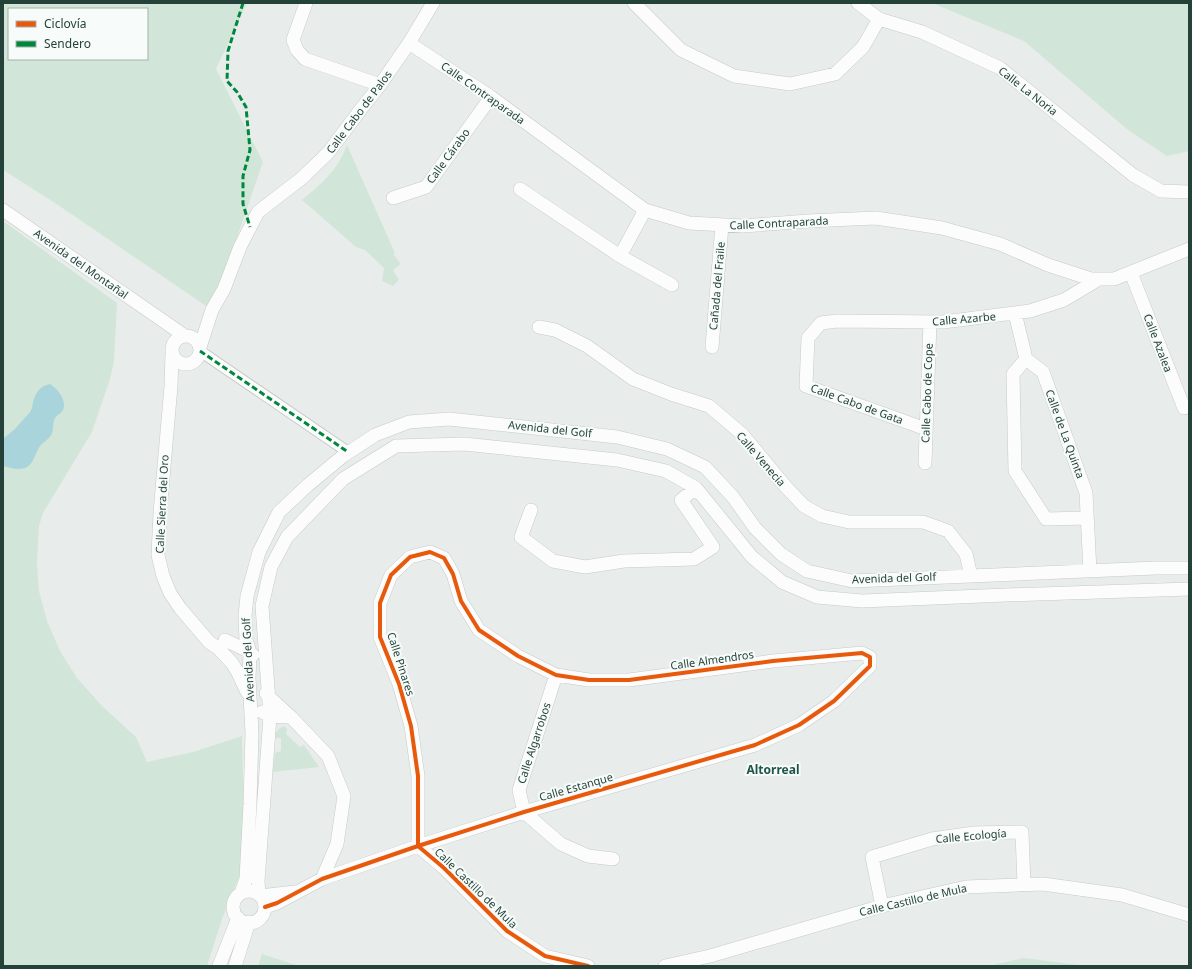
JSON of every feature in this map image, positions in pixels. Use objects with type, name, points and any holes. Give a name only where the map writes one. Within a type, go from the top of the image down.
[{"type":"street","points":[[306,3],[293,40],[305,59],[380,85]]},
{"type":"street","name":"Calle Cabo de Palos","points":[[200,349],[212,310],[224,289],[240,247],[258,212],[302,178],[328,153],[380,85],[409,43],[433,3]]},
{"type":"street","points":[[634,3],[681,50],[734,76],[790,84],[835,74],[863,47],[879,19]]},
{"type":"street","name":"Calle La Noria","points":[[858,3],[879,19],[922,32],[1000,68],[1133,175],[1161,191],[1189,192]]},
{"type":"street","name":"Calle Contraparada","points":[[409,43],[491,97],[645,210],[689,223],[744,226],[876,218],[934,227],[1000,244],[1048,265],[1091,279],[1114,279],[1189,249]]},
{"type":"street","name":"Calle Cárabo","points":[[393,198],[426,187],[491,97]]},
{"type":"street","points":[[520,189],[620,256],[672,285]]},
{"type":"street","name":"Avenida del Montañal","points":[[3,210],[159,319],[187,336]]},
{"type":"street","points":[[620,256],[645,210]]},
{"type":"street","name":"Cañada del Fraile","points":[[712,347],[722,225]]},
{"type":"street","name":"Calle Azalea","points":[[1130,272],[1184,408],[1189,406]]},
{"type":"street","name":"Calle Azarbe","points":[[821,323],[837,321],[943,322],[1030,311],[1064,300],[1100,279]]},
{"type":"street","name":"Calle Cabo de Palos","points":[[187,336],[212,310]]},
{"type":"street","points":[[1015,313],[1026,360],[1013,374],[1015,470],[1046,519],[1088,518]]},
{"type":"street","name":"Avenida del Montañal","points":[[159,319],[172,350]]},
{"type":"street","name":"Calle Cabo de Cope","points":[[925,463],[930,322]]},
{"type":"street","name":"Calle Cabo de Gata","points":[[821,323],[808,338],[806,386],[926,429]]},
{"type":"street","name":"Calle Venecia","points":[[539,327],[555,330],[587,346],[633,379],[671,394],[708,406],[742,434],[786,487],[804,506],[822,516],[848,522],[923,522],[948,532],[966,554],[971,576]]},
{"type":"street","points":[[187,364],[178,361],[172,350],[177,339],[187,336],[196,340],[200,349],[348,452]]},
{"type":"street","points":[[171,386],[187,364],[196,360],[200,349]]},
{"type":"street","name":"Calle Sierra del Oro","points":[[172,350],[171,386],[160,513],[158,555],[163,576],[170,593],[180,608],[209,642],[221,644],[237,671],[250,699]]},
{"type":"street","name":"Calle de La Quinta","points":[[1026,360],[1043,372],[1086,493],[1090,571]]},
{"type":"street","name":"Avenida del Golf","points":[[241,893],[246,879],[250,812],[252,734],[249,678],[250,652],[246,640],[245,616],[247,596],[259,552],[279,512],[308,485],[348,452],[375,435],[409,422],[449,419],[617,436],[667,450],[705,467],[733,498],[755,528],[781,554],[807,571],[852,581],[1156,568],[1189,568]]},
{"type":"street","name":"Avenida del Golf","points":[[261,899],[258,881],[270,716],[262,606],[271,567],[287,537],[343,479],[396,446],[464,444],[617,460],[666,471],[696,488],[752,557],[782,582],[817,597],[862,601],[1006,594],[1189,589]]},
{"type":"street","points":[[530,510],[521,537],[553,560],[585,567],[624,560],[694,559],[713,547],[681,500],[696,488]]},
{"type":"street","name":"Calle Pinares","points":[[418,846],[418,776],[411,726],[399,684],[380,637],[380,603],[390,575],[410,557],[430,552],[444,558],[453,574],[461,601],[479,630],[518,656],[556,675]]},
{"type":"street","points":[[245,616],[242,627],[237,635],[221,644],[232,654],[244,654],[250,652],[255,646],[262,606]]},
{"type":"street","points":[[250,652],[255,657],[259,666],[261,685],[269,697],[291,717],[328,756],[344,796],[337,844],[322,879]]},
{"type":"street","name":"Calle Almendros","points":[[556,675],[589,680],[629,680],[780,660],[862,653],[870,657]]},
{"type":"street","name":"Calle Estanque","points":[[261,899],[277,903],[322,879],[418,846],[524,812],[748,747],[767,740],[799,725],[834,701],[870,666],[870,657]]},
{"type":"street","name":"Calle Algarrobos","points":[[524,812],[519,790],[556,675]]},
{"type":"street","points":[[250,699],[261,711],[270,716],[291,717]]},
{"type":"street","points":[[524,812],[561,844],[588,856],[613,859]]},
{"type":"street","name":"Calle Ecología","points":[[882,906],[872,857],[932,839],[974,833],[1022,832],[1024,885]]},
{"type":"street","name":"Calle Castillo de Mula","points":[[418,846],[444,868],[507,932],[545,956],[588,966]]},
{"type":"street","name":"Calle Castillo de Mula","points":[[665,966],[710,956],[882,906],[966,887],[1043,884],[1122,895],[1189,915]]},
{"type":"street","points":[[235,966],[243,920],[234,909],[234,904],[241,893],[251,891],[261,899],[262,916],[258,919],[243,920]]},
{"type":"street","points":[[219,966],[243,920]]},
{"type":"green space","points":[[3,3],[247,3],[216,69],[263,162],[212,310],[58,205],[3,170]]},
{"type":"green space","points":[[932,3],[1189,3],[1189,151],[1167,156],[1128,130],[1024,41]]},
{"type":"green space","points":[[347,145],[395,253],[393,254],[401,264],[393,270],[399,280],[393,286],[382,281],[384,268],[365,250],[356,247],[302,200],[334,169]]},
{"type":"green space","points":[[3,221],[117,303],[114,362],[110,379],[92,432],[43,513],[39,526],[37,563],[39,591],[47,621],[60,651],[77,678],[102,706],[136,737],[147,762],[193,752],[242,736],[245,862],[222,919],[207,966],[3,966]]},
{"type":"green space","points":[[284,726],[287,729],[286,734],[300,747],[304,745],[319,767],[273,772],[275,753],[281,751],[281,738],[276,738],[275,733]]},
{"type":"green space","points":[[262,954],[299,966],[258,966]]},
{"type":"green space","points":[[1024,958],[1087,966],[988,966]]},
{"type":"water","points":[[50,384],[60,394],[64,403],[63,410],[54,420],[51,435],[40,446],[31,463],[27,467],[18,469],[3,466],[4,438],[15,429],[30,412],[38,391],[42,387]]},
{"type":"marked path","points":[[243,3],[228,51],[227,81],[237,92],[246,107],[250,150],[243,176],[243,204],[250,227]]},
{"type":"marked path","points":[[200,351],[348,452]]},
{"type":"cycle path","points":[[265,907],[277,903],[322,879],[418,846],[524,812],[755,745],[799,725],[834,701],[870,666],[870,657],[862,653],[773,661],[629,680],[589,680],[556,675],[518,656],[479,630],[461,601],[453,574],[444,558],[430,552],[410,557],[391,575],[380,603],[380,637],[399,684],[411,726],[418,776],[418,846],[444,868],[507,931],[545,956],[588,966]]},
{"type":"district","name":"Altorreal","points":[[773,770]]}]
